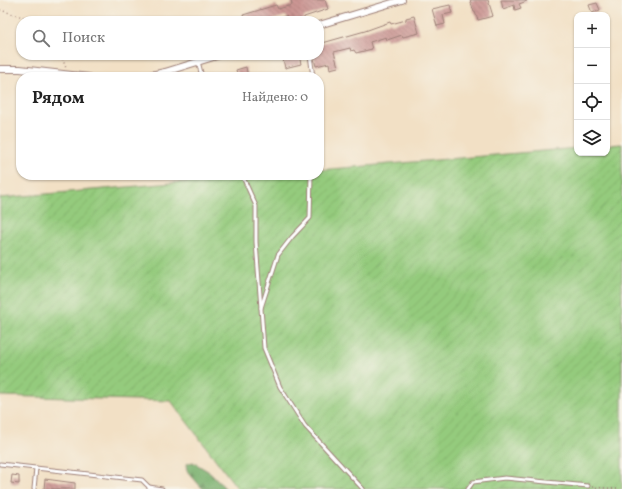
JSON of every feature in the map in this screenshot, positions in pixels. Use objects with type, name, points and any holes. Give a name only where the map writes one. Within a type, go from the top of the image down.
[{"type":"street","points":[[324,23],[402,0]]},
{"type":"street","points":[[165,72],[202,60]]},
{"type":"street","points":[[0,70],[20,69],[44,72]]},
{"type":"lane","points":[[311,60],[312,72]]},
{"type":"lane","points":[[198,61],[201,72]]},
{"type":"lane","points":[[244,180],[256,206],[256,242],[264,348],[280,387],[305,426],[363,489]]},
{"type":"lane","points":[[261,310],[278,255],[310,218],[311,180]]},
{"type":"lane","points":[[0,464],[142,480],[149,488],[162,489]]},
{"type":"lane","points":[[34,489],[36,468]]},
{"type":"lane","points":[[468,489],[473,482],[498,478],[588,486]]},
{"type":"path","points":[[0,10],[20,16]]},
{"type":"path","points":[[63,60],[68,72]]},
{"type":"path","points":[[588,486],[618,489]]},
{"type":"green space","points":[[622,144],[622,489],[238,489],[171,401],[0,396],[0,198],[207,180],[324,180],[324,170],[574,148],[574,156],[610,156],[610,145]]},
{"type":"green space","points":[[193,462],[211,473],[226,489],[203,489],[187,471],[186,464]]},
{"type":"building","points":[[291,0],[325,0],[328,9],[307,16],[243,15],[276,5],[278,9],[292,5]]},
{"type":"building","points":[[470,0],[488,0],[493,16],[478,20]]},
{"type":"building","points":[[501,0],[527,1],[519,4],[521,8],[515,10],[514,5],[503,9]]},
{"type":"building","points":[[597,3],[600,10],[592,12],[589,5]]},
{"type":"building","points":[[450,5],[452,13],[443,15],[445,24],[437,26],[432,9]]},
{"type":"building","points":[[414,16],[419,33],[403,37],[402,35],[387,40],[386,37],[370,42],[372,49],[356,53],[354,50],[351,51],[350,48],[334,52],[338,67],[330,69],[329,63],[316,66],[314,60],[324,60],[324,43],[390,22],[391,24],[406,20],[406,18]]},
{"type":"building","points":[[283,60],[300,60],[301,64],[285,68]]},
{"type":"building","points":[[246,67],[247,72],[237,72],[236,70]]},
{"type":"building","points":[[12,475],[19,476],[19,484],[11,483]]},
{"type":"building","points":[[45,479],[75,483],[75,489],[44,489]]}]
